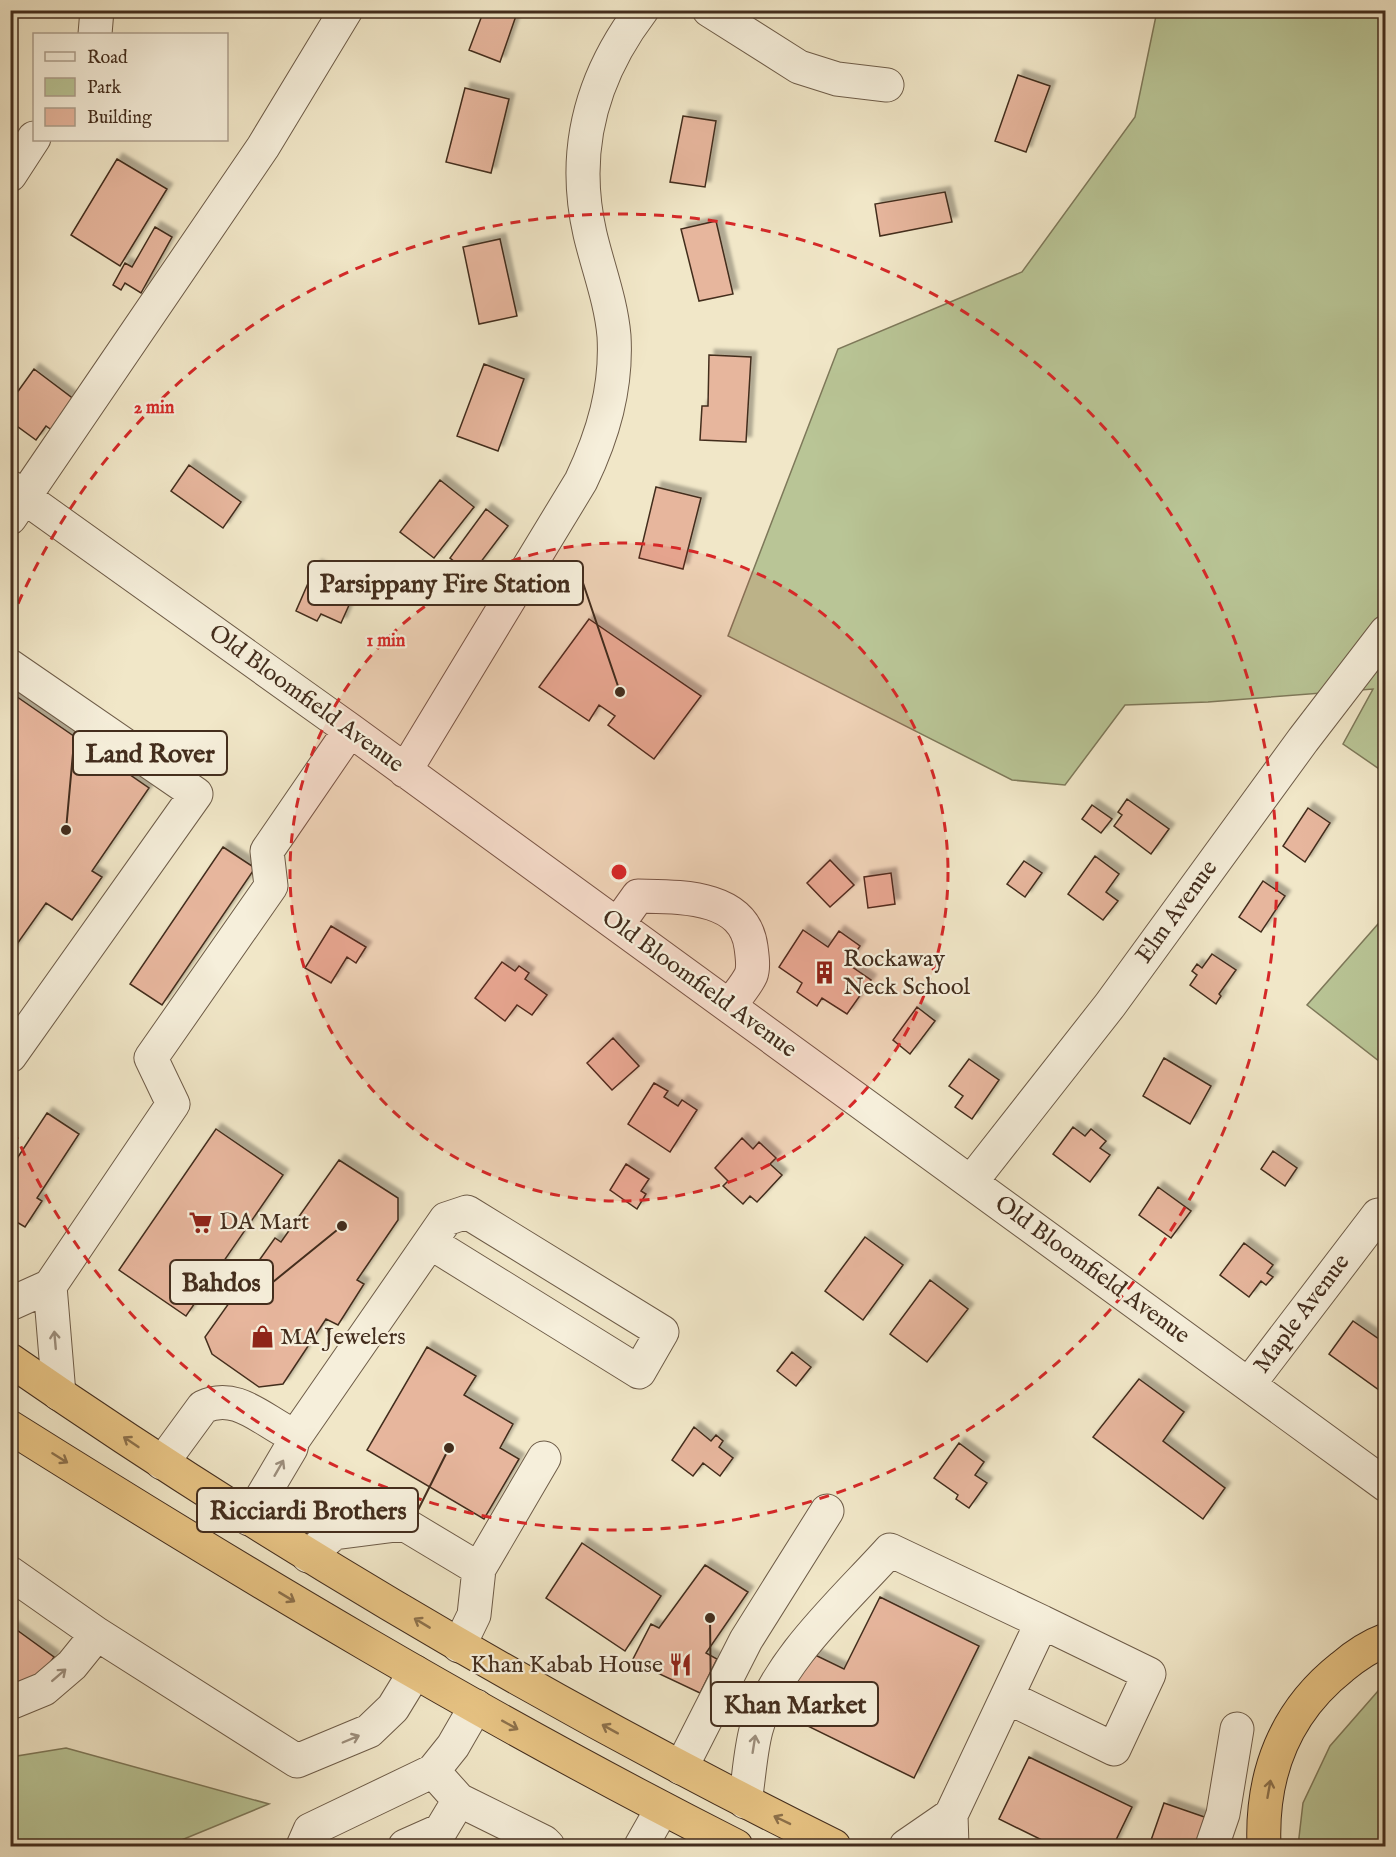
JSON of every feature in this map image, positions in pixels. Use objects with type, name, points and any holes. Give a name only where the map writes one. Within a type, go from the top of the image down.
[{"type":"highway","points":[[10,1360],[249,1519],[459,1646],[681,1768],[834,1846]]},
{"type":"highway","points":[[10,1427],[246,1572],[415,1672],[662,1809],[736,1846]]},
{"type":"highway","points":[[1264,1834],[1273,1766],[1285,1733],[1304,1703],[1323,1682],[1375,1644],[1386,1641]]},
{"type":"street","points":[[95,33],[97,10]]},
{"type":"street","points":[[15,501],[263,147],[346,10]]},
{"type":"street","points":[[405,771],[581,481],[597,447],[612,382],[614,336],[608,299],[590,231],[584,189],[584,147],[589,114],[602,74],[619,40],[642,10]]},
{"type":"street","points":[[708,10],[799,67],[837,79],[887,85]]},
{"type":"street","points":[[10,175],[33,140]]},
{"type":"street","name":"Old Bloomfield Avenue","points":[[15,501],[350,730],[1386,1485]]},
{"type":"street","name":"Elm Avenue","points":[[971,1182],[1110,1005],[1296,749],[1384,636]]},
{"type":"street","points":[[10,666],[196,794],[10,1056]]},
{"type":"street","points":[[10,1304],[50,1286],[172,1104],[151,1058],[271,886],[267,851],[350,730]]},
{"type":"street","points":[[618,924],[638,896],[701,900],[716,905],[734,917],[744,927],[750,942],[752,974],[730,1006]]},
{"type":"street","points":[[249,1519],[293,1440],[446,1219],[468,1212],[662,1332],[639,1372],[431,1243]]},
{"type":"street","name":"Maple Avenue","points":[[1249,1384],[1378,1215]]},
{"type":"street","points":[[50,1286],[59,1394]]},
{"type":"street","points":[[162,1463],[202,1407],[222,1400],[236,1404],[287,1432],[293,1440]]},
{"type":"street","points":[[459,1646],[474,1615],[479,1569],[544,1458]]},
{"type":"street","points":[[681,1768],[746,1640],[827,1511]]},
{"type":"street","points":[[308,1556],[334,1533],[404,1524],[479,1569]]},
{"type":"street","points":[[745,1802],[757,1729],[778,1681],[804,1646],[890,1550],[1149,1674],[1114,1749],[1008,1697]]},
{"type":"street","points":[[10,1573],[97,1634],[297,1761],[369,1731],[393,1708],[415,1672]]},
{"type":"street","points":[[906,1846],[951,1831],[1042,1622]]},
{"type":"street","points":[[10,1703],[44,1689],[72,1665],[97,1634]]},
{"type":"street","points":[[303,1846],[310,1830],[433,1771],[453,1746],[476,1706]]},
{"type":"street","points":[[1212,1846],[1223,1814],[1237,1729]]},
{"type":"street","points":[[433,1771],[459,1800],[548,1846]]},
{"type":"street","points":[[405,1846],[441,1830],[459,1800]]},
{"type":"street","points":[[641,1846],[662,1809]]},
{"type":"street","points":[[1223,1814],[1264,1834]]},
{"type":"green space","points":[[1157,11],[1385,11],[1385,773],[1343,744],[1373,689],[1208,702],[1125,705],[1065,785],[1012,780],[728,636],[838,349],[1022,272],[1135,117]]},
{"type":"green space","points":[[1385,916],[1386,1065],[1384,1065],[1307,1005]]},
{"type":"green space","points":[[1385,1683],[1385,1846],[1298,1846],[1303,1803],[1330,1746]]},
{"type":"green space","points":[[66,1748],[269,1804],[167,1846],[11,1846],[11,1757]]},
{"type":"building","points":[[484,10],[518,10],[500,62],[469,50]]},
{"type":"building","points":[[1018,75],[1050,86],[1026,152],[995,141]]},
{"type":"building","points":[[465,88],[509,99],[491,173],[446,162]]},
{"type":"building","points":[[683,116],[716,121],[705,187],[670,182]]},
{"type":"building","points":[[117,159],[167,189],[120,266],[71,235]]},
{"type":"building","points":[[945,192],[952,222],[880,236],[875,204]]},
{"type":"building","points":[[716,221],[733,294],[699,301],[681,229]]},
{"type":"building","points":[[155,227],[172,237],[141,293],[125,283],[121,290],[113,285],[125,263],[132,267]]},
{"type":"building","points":[[500,239],[517,316],[479,324],[463,247]]},
{"type":"building","points":[[709,355],[751,357],[746,442],[700,440],[702,406],[708,406]]},
{"type":"building","points":[[484,364],[524,379],[498,451],[457,436]]},
{"type":"building","points":[[34,369],[75,400],[53,431],[46,426],[36,440],[10,421],[10,410],[15,403],[11,401]]},
{"type":"building","points":[[189,465],[241,502],[223,528],[171,491]]},
{"type":"building","points":[[440,480],[474,507],[434,558],[400,532]]},
{"type":"building","points":[[656,487],[701,498],[683,569],[639,558]]},
{"type":"building","points":[[486,509],[508,526],[471,575],[450,558]]},
{"type":"building","points":[[316,565],[358,585],[341,623],[321,614],[317,621],[296,611]]},
{"type":"building","points":[[589,619],[701,696],[654,759],[608,725],[615,716],[599,705],[589,721],[539,687]]},
{"type":"building","points":[[10,692],[149,788],[92,871],[102,877],[72,920],[46,903],[10,954]]},
{"type":"building","points":[[1127,799],[1169,829],[1151,854],[1114,826],[1122,815],[1118,812]]},
{"type":"building","points":[[1092,805],[1112,819],[1101,833],[1082,819]]},
{"type":"building","points":[[1308,808],[1330,823],[1305,862],[1283,846]]},
{"type":"building","points":[[223,847],[255,868],[162,1005],[130,984]]},
{"type":"building","points":[[1095,856],[1119,874],[1106,892],[1118,901],[1103,920],[1068,894]]},
{"type":"building","points":[[830,860],[854,885],[830,907],[807,883]]},
{"type":"building","points":[[1024,861],[1042,873],[1025,897],[1007,884]]},
{"type":"building","points":[[891,873],[895,904],[868,908],[864,877]]},
{"type":"building","points":[[1263,881],[1285,896],[1261,932],[1239,917]]},
{"type":"building","points":[[331,926],[366,947],[356,963],[347,957],[331,983],[305,968]]},
{"type":"building","name":"Rockaway Neck School","points":[[803,930],[828,947],[839,931],[860,946],[848,964],[871,980],[847,1014],[822,998],[817,1006],[797,992],[802,983],[779,967]]},
{"type":"building","points":[[1212,954],[1236,970],[1219,994],[1221,996],[1216,1004],[1190,985],[1197,975],[1192,971],[1197,964],[1202,968]]},
{"type":"building","points":[[502,962],[515,971],[519,966],[529,973],[525,979],[547,995],[532,1015],[517,1005],[505,1021],[475,998]]},
{"type":"building","points":[[917,1007],[935,1021],[910,1054],[893,1040]]},
{"type":"building","points":[[613,1038],[639,1066],[612,1090],[587,1063]]},
{"type":"building","points":[[1164,1058],[1211,1086],[1190,1124],[1143,1096]]},
{"type":"building","points":[[969,1059],[999,1080],[972,1119],[955,1107],[963,1096],[949,1086]]},
{"type":"building","points":[[654,1083],[668,1091],[664,1097],[678,1106],[682,1100],[697,1110],[670,1152],[628,1124]]},
{"type":"building","points":[[47,1113],[79,1134],[37,1198],[42,1201],[25,1227],[10,1218],[10,1169]]},
{"type":"building","points":[[1073,1127],[1085,1136],[1091,1129],[1106,1141],[1100,1148],[1110,1155],[1090,1182],[1053,1154]]},
{"type":"building","name":"DA Mart","points":[[216,1129],[283,1175],[186,1316],[119,1270]]},
{"type":"building","points":[[742,1138],[753,1149],[759,1142],[776,1158],[770,1164],[782,1175],[757,1202],[750,1196],[743,1204],[723,1186],[728,1181],[715,1168]]},
{"type":"building","points":[[1273,1151],[1297,1168],[1285,1186],[1261,1169]]},
{"type":"building","points":[[339,1160],[398,1198],[398,1220],[357,1280],[364,1284],[338,1325],[326,1319],[283,1384],[259,1387],[212,1354],[205,1337],[275,1238],[281,1242]]},
{"type":"building","points":[[626,1164],[649,1179],[641,1191],[646,1194],[637,1209],[610,1190]]},
{"type":"building","points":[[1158,1187],[1191,1211],[1171,1238],[1139,1215]]},
{"type":"building","points":[[865,1237],[903,1265],[863,1320],[825,1291]]},
{"type":"building","points":[[1244,1243],[1273,1265],[1267,1273],[1273,1277],[1266,1285],[1261,1281],[1249,1297],[1220,1275]]},
{"type":"building","points":[[930,1280],[968,1309],[927,1362],[890,1334]]},
{"type":"building","points":[[1353,1321],[1386,1344],[1386,1395],[1329,1354]]},
{"type":"building","points":[[427,1347],[476,1376],[464,1395],[513,1424],[500,1448],[519,1459],[484,1519],[367,1450]]},
{"type":"building","points":[[792,1352],[811,1367],[796,1386],[777,1371]]},
{"type":"building","points":[[1139,1379],[1184,1412],[1163,1441],[1225,1488],[1203,1519],[1093,1437]]},
{"type":"building","points":[[694,1427],[711,1441],[716,1435],[723,1441],[719,1447],[733,1458],[720,1476],[703,1463],[693,1476],[672,1460]]},
{"type":"building","points":[[959,1443],[984,1462],[975,1475],[987,1483],[969,1508],[956,1499],[958,1495],[934,1478]]},
{"type":"building","points":[[582,1543],[661,1596],[625,1651],[546,1598]]},
{"type":"building","points":[[705,1565],[748,1592],[706,1653],[717,1659],[700,1693],[632,1661],[651,1624],[659,1628]]},
{"type":"building","points":[[880,1597],[979,1646],[914,1778],[779,1712],[809,1652],[844,1669]]},
{"type":"building","points":[[10,1625],[54,1657],[39,1680],[10,1692]]},
{"type":"building","points":[[1029,1757],[1132,1807],[1113,1846],[1054,1846],[999,1819]]},
{"type":"building","points":[[1164,1803],[1216,1821],[1207,1846],[1149,1846]]},
{"type":"place","name":"Parsippany Fire Station","points":[[620,692]]},
{"type":"place","name":"Land Rover","points":[[66,830]]},
{"type":"place","name":"Rockaway Neck School","points":[[825,973]]},
{"type":"place","name":"DA Mart","points":[[201,1222]]},
{"type":"place","name":"Bahdos","points":[[342,1226]]},
{"type":"place","name":"MA Jewelers","points":[[262,1337]]},
{"type":"place","name":"Ricciardi Brothers","points":[[449,1448]]},
{"type":"place","name":"Khan Market","points":[[710,1618]]},
{"type":"place","name":"Khan Kabab House","points":[[681,1665]]}]
